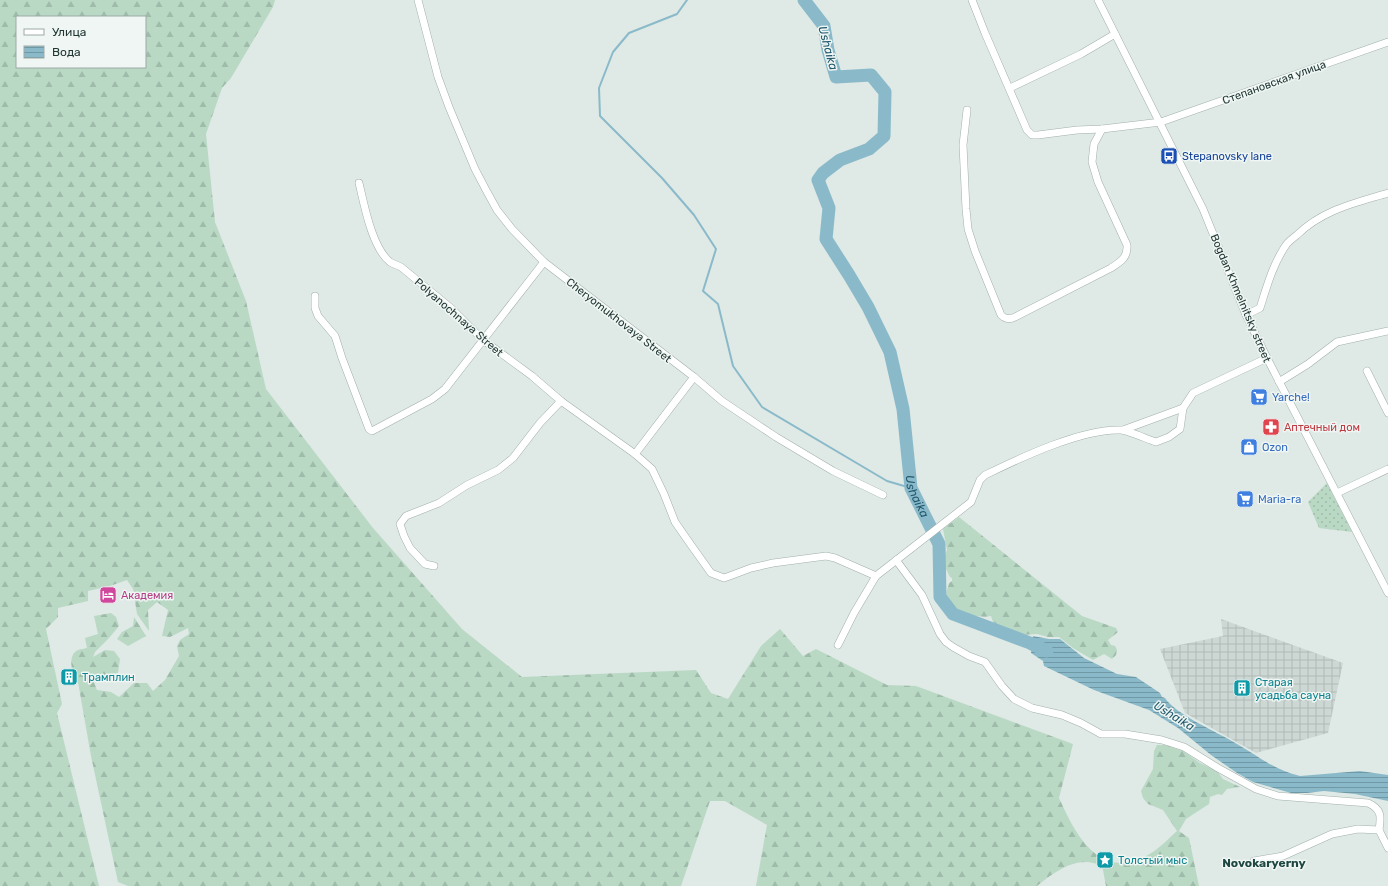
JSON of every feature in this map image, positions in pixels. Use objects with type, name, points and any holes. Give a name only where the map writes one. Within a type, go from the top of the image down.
[{"type":"street","name":"Cheryomukhovaya Street","points":[[418,0],[438,77],[475,169],[497,210],[512,229],[544,262],[722,401],[776,437],[833,471],[883,494]]},
{"type":"street","points":[[972,0],[1010,88],[1081,54],[1115,34]]},
{"type":"street","name":"Bogdan Khmelnitsky street","points":[[1098,0],[1161,122],[1203,209],[1246,315],[1267,358],[1388,593]]},
{"type":"street","name":"Степановская улица","points":[[1010,88],[1027,130],[1032,135],[1161,122],[1388,42]]},
{"type":"street","points":[[967,110],[963,145],[968,229],[975,251],[1001,315],[1003,318],[1007,319],[1013,318],[1124,260],[1128,251],[1127,245],[1098,182],[1092,162],[1094,144],[1102,129]]},
{"type":"street","name":"Polyanochnaya Street","points":[[359,183],[371,229],[380,250],[386,258],[391,263],[401,267],[452,309],[483,340],[532,376],[561,401],[635,454],[652,469],[676,522],[711,573],[724,578],[751,568],[773,563],[826,556],[835,558],[876,576]]},
{"type":"street","points":[[1246,315],[1260,308],[1276,263],[1286,244],[1306,225],[1322,215],[1338,208],[1388,193]]},
{"type":"street","points":[[315,296],[315,308],[318,316],[335,336],[368,429],[372,431],[436,396],[452,381],[544,262]]},
{"type":"street","points":[[1279,382],[1308,364],[1337,342],[1388,331]]},
{"type":"street","points":[[838,645],[854,613],[876,576],[971,502],[982,478],[985,475],[1080,436],[1110,430],[1123,430],[1156,442],[1169,437],[1180,429],[1183,408],[1193,394],[1267,358]]},
{"type":"street","points":[[1367,371],[1388,413]]},
{"type":"street","points":[[635,454],[694,378]]},
{"type":"street","points":[[434,566],[425,564],[410,548],[400,524],[406,516],[439,503],[467,485],[498,470],[513,458],[540,423],[561,401]]},
{"type":"street","points":[[1123,430],[1183,408]]},
{"type":"street","points":[[1337,493],[1388,469]]},
{"type":"street","points":[[896,560],[922,595],[943,638],[952,647],[969,656],[986,662],[1002,686],[1014,699],[1032,708],[1062,715],[1101,734],[1125,734],[1162,740],[1184,747],[1256,789],[1278,796],[1368,803],[1376,806],[1381,818],[1379,830],[1388,848]]},
{"type":"street","points":[[1254,861],[1283,856],[1332,834],[1358,830],[1379,830]]},
{"type":"shaded area","points":[[1221,619],[1343,663],[1328,733],[1256,753],[1185,713],[1160,649],[1223,636]]},
{"type":"green space","points":[[0,0],[275,0],[273,7],[231,78],[222,88],[206,134],[215,222],[246,301],[266,389],[373,528],[462,629],[522,677],[696,670],[711,693],[728,699],[761,646],[780,629],[803,656],[816,649],[887,685],[916,686],[1073,744],[1059,798],[1080,837],[1089,848],[1099,856],[1111,862],[1125,863],[1151,854],[1177,831],[1163,810],[1148,804],[1143,798],[1141,791],[1153,769],[1154,751],[1157,745],[1165,745],[1183,751],[1200,763],[1217,771],[1223,779],[1240,787],[1227,789],[1222,795],[1218,794],[1210,797],[1209,804],[1186,819],[1179,831],[1189,838],[1199,886],[1106,886],[1102,865],[1086,862],[1072,864],[1037,886],[756,886],[767,825],[725,801],[710,801],[681,886],[128,886],[118,882],[91,756],[78,682],[74,676],[71,663],[72,658],[76,651],[87,648],[85,638],[98,634],[94,616],[111,613],[116,617],[119,626],[95,652],[93,657],[105,650],[114,651],[120,659],[118,673],[108,675],[91,675],[97,690],[111,692],[119,697],[134,683],[147,683],[153,691],[165,680],[179,656],[177,646],[180,640],[189,634],[188,628],[170,637],[162,636],[168,610],[157,602],[148,610],[149,631],[137,614],[133,589],[127,580],[88,591],[88,601],[58,608],[58,617],[46,629],[62,704],[57,713],[99,886],[0,886]]},
{"type":"green space","points":[[1327,483],[1352,532],[1319,528],[1308,502]]},
{"type":"green space","points":[[959,517],[1082,616],[1116,628],[1118,632],[1108,640],[1111,645],[1115,646],[1117,650],[1116,655],[1112,659],[1104,654],[1093,660],[1073,648],[1059,637],[1048,637],[1037,634],[1021,635],[993,622],[991,616],[986,617],[973,615],[959,611],[953,607],[949,603],[946,596],[949,583],[952,581],[952,578],[945,567],[943,560],[947,550],[943,529]]},
{"type":"green space","points":[[134,617],[146,636],[128,646],[117,639],[122,632],[133,626]]},
{"type":"water","points":[[1033,636],[1049,639],[1060,639],[1084,658],[1117,674],[1136,677],[1160,693],[1162,697],[1165,698],[1178,711],[1283,771],[1300,776],[1360,771],[1388,775],[1388,801],[1355,794],[1324,791],[1291,793],[1253,782],[1211,755],[1178,728],[1149,710],[1094,690],[1044,666],[1043,661],[1031,653]]},
{"type":"waterway","points":[[687,0],[677,14],[629,33],[613,52],[599,88],[600,116],[662,178],[694,215],[716,249],[703,291],[718,304],[733,366],[762,407],[887,481],[911,488]]},
{"type":"waterway","name":"Ushaika","points":[[804,0],[824,26],[828,50],[836,77],[871,75],[885,92],[884,136],[869,149],[840,160],[823,173],[818,180],[829,208],[826,239],[868,307],[890,352],[903,409],[911,488],[939,544],[940,597],[953,614],[1030,643],[1047,651]]},
{"type":"place","name":"Stepanovsky lane","points":[[1169,156]]},
{"type":"place","name":"Yarche!","points":[[1259,397]]},
{"type":"place","name":"Аптечный дом","points":[[1271,427]]},
{"type":"place","name":"Ozon","points":[[1249,447]]},
{"type":"place","name":"Maria-ra","points":[[1245,499]]},
{"type":"place","name":"Академия","points":[[108,595]]},
{"type":"place","name":"Трамплин","points":[[69,677]]},
{"type":"place","name":"Старая усадьба сауна","points":[[1242,688]]},
{"type":"place","name":"Толстый мыс","points":[[1105,860]]},
{"type":"district","name":"Novokaryerny","points":[[1264,863]]}]
